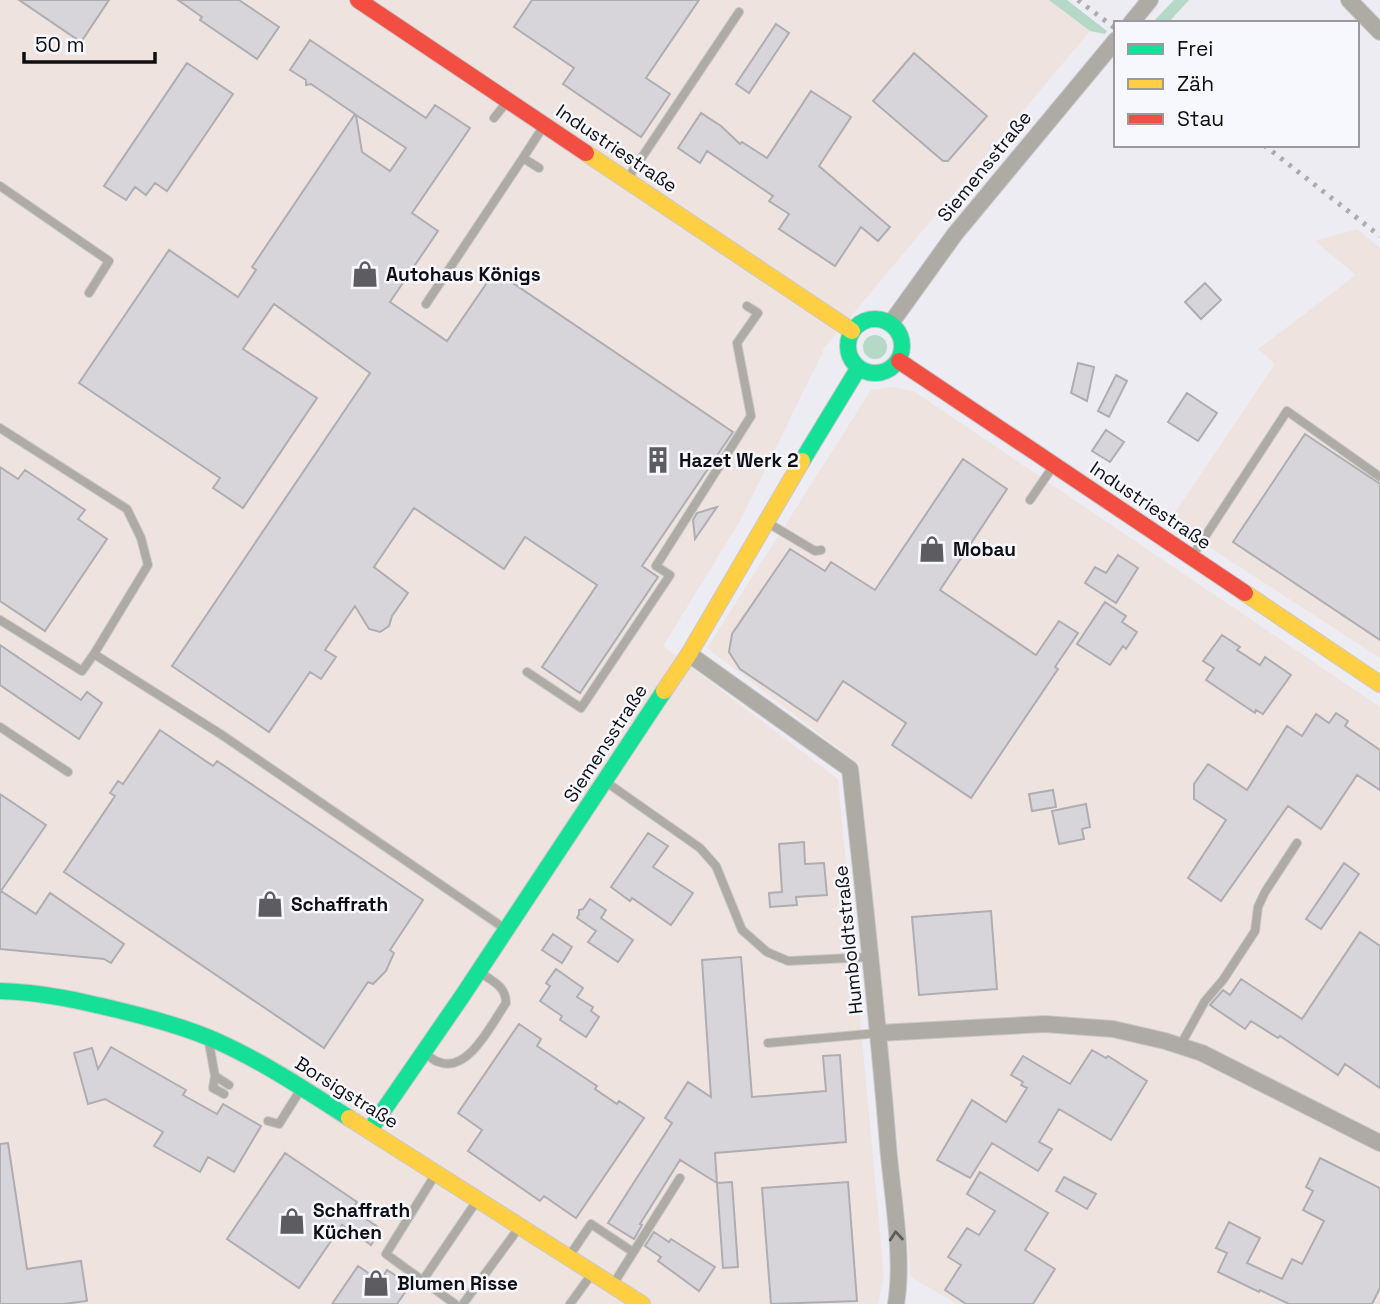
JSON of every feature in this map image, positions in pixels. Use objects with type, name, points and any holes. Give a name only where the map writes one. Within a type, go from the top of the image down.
[{"type":"street","name":"Industriestraße","points":[[358,0],[852,331]]},
{"type":"street","points":[[1133,21],[1150,0]]},
{"type":"street","points":[[1349,0],[1380,32]]},
{"type":"street","name":"Siemensstraße","points":[[891,323],[955,234],[1114,42]]},
{"type":"street","points":[[877,318],[891,323],[900,334],[903,348],[899,361],[888,371],[873,374],[858,369],[849,358],[847,344],[852,331],[863,321],[877,318]]},
{"type":"street","name":"Industriestraße","points":[[899,361],[1380,684]]},
{"type":"street","name":"Siemensstraße","points":[[370,1130],[479,972],[689,654],[765,521],[858,369]]},
{"type":"street","name":"Humboldtstraße","points":[[689,654],[850,769],[879,1033],[897,1251],[899,1288],[896,1304]]},
{"type":"street","name":"Borsigstraße","points":[[0,991],[30,991],[92,1004],[161,1020],[207,1037],[302,1088],[642,1304]]},
{"type":"street","points":[[879,1033],[1045,1024],[1113,1029],[1202,1054],[1380,1143]]},
{"type":"lane","points":[[627,180],[739,12]]},
{"type":"lane","points":[[494,118],[508,100]]},
{"type":"lane","points":[[426,303],[545,125]]},
{"type":"lane","points":[[523,158],[539,168]]},
{"type":"lane","points":[[0,186],[109,261],[89,293]]},
{"type":"lane","points":[[527,672],[581,708],[670,575],[656,566],[751,416],[737,343],[758,313],[747,306]]},
{"type":"lane","points":[[1191,557],[1287,411],[1380,477]]},
{"type":"lane","points":[[0,428],[127,509],[141,538],[148,565],[82,671],[0,620]]},
{"type":"lane","points":[[1030,500],[1054,465]]},
{"type":"lane","points":[[765,521],[815,551],[821,550]]},
{"type":"lane","points":[[94,654],[233,742],[507,930]]},
{"type":"lane","points":[[0,727],[68,772]]},
{"type":"lane","points":[[605,781],[700,848],[716,866],[742,930],[766,952],[788,961],[871,957]]},
{"type":"lane","points":[[1180,1046],[1205,1002],[1255,931],[1258,907],[1265,892],[1297,843]]},
{"type":"lane","points":[[424,1052],[440,1063],[451,1063],[469,1056],[506,1003],[506,994],[500,986],[479,972]]},
{"type":"lane","points":[[768,1043],[879,1033]]},
{"type":"lane","points":[[207,1037],[215,1076],[213,1088],[223,1094]]},
{"type":"lane","points":[[215,1076],[229,1085]]},
{"type":"lane","points":[[268,1121],[279,1124],[302,1088]]},
{"type":"lane","points":[[274,1111],[286,1115]]},
{"type":"lane","points":[[436,1173],[386,1254],[455,1304]]},
{"type":"lane","points":[[612,1285],[680,1178]]},
{"type":"lane","points":[[423,1280],[478,1199]]},
{"type":"lane","points":[[569,1257],[591,1224],[633,1252]]},
{"type":"lane","points":[[463,1304],[520,1226]]},
{"type":"lane","points":[[570,1304],[593,1273]]},
{"type":"shaded area","points":[[0,0],[1049,0],[1090,31],[825,347],[740,521],[663,646],[838,779],[884,1276],[878,1304],[0,1304]]},
{"type":"shaded area","points":[[1357,229],[1380,248],[1380,658],[1169,521],[1275,364],[1258,349],[1356,275],[1315,241]]},
{"type":"shaded area","points":[[893,387],[915,392],[1380,707],[1380,1304],[957,1304],[911,1277],[859,764],[707,648],[871,390]]},
{"type":"green space","points":[[1049,0],[1067,0],[1107,31],[1105,34],[1090,31]]},
{"type":"green space","points":[[1174,0],[1189,0],[1170,21],[1154,21]]},
{"type":"green space","points":[[875,335],[886,342],[887,347],[880,358],[875,359],[864,352],[863,347],[870,336]]},
{"type":"building","points":[[19,0],[109,0],[81,42]]},
{"type":"building","points":[[178,0],[239,0],[279,27],[257,59],[200,20],[202,17]]},
{"type":"building","points":[[532,0],[699,0],[646,78],[670,94],[641,137],[563,84],[574,68],[514,27]]},
{"type":"building","points":[[776,24],[789,33],[749,93],[736,84]]},
{"type":"building","points":[[310,40],[426,118],[435,105],[470,128],[412,213],[438,231],[390,302],[447,341],[495,271],[733,432],[642,566],[658,577],[580,693],[542,667],[597,585],[525,537],[504,569],[414,508],[374,567],[408,593],[392,616],[389,626],[380,632],[369,629],[355,606],[325,650],[336,657],[321,679],[310,672],[269,732],[172,666],[370,373],[274,304],[243,349],[317,398],[243,508],[213,488],[220,478],[79,383],[169,250],[238,297],[256,270],[252,267],[355,114],[311,84],[306,85],[306,80],[290,70]],"holes":[[[356,115],[406,148],[390,171],[362,152]]]},
{"type":"building","points":[[914,53],[987,116],[948,161],[943,161],[873,101]]},
{"type":"building","points":[[187,63],[233,94],[167,191],[155,183],[146,195],[135,187],[126,200],[104,186]]},
{"type":"building","points":[[811,91],[851,117],[819,166],[890,227],[878,241],[861,227],[835,266],[779,229],[789,214],[769,201],[773,196],[707,151],[700,163],[678,148],[701,113],[721,126],[740,144],[742,142],[767,158]]},
{"type":"building","points":[[1205,283],[1221,300],[1201,319],[1185,302]]},
{"type":"building","points":[[1078,363],[1094,367],[1087,401],[1071,393]]},
{"type":"building","points":[[1116,375],[1127,381],[1109,417],[1098,411]]},
{"type":"building","points":[[1187,393],[1217,413],[1198,441],[1168,422]]},
{"type":"building","points":[[1106,430],[1124,442],[1110,462],[1092,451]]},
{"type":"building","points":[[1305,434],[1380,484],[1380,640],[1233,542]]},
{"type":"building","points":[[963,459],[1007,489],[940,590],[1036,655],[1059,621],[1078,633],[1055,667],[1058,669],[971,798],[892,745],[906,723],[843,681],[817,721],[740,669],[729,652],[732,634],[790,549],[825,571],[831,562],[875,590]]},
{"type":"building","points":[[0,467],[18,479],[25,470],[85,510],[78,519],[107,539],[45,631],[0,601]]},
{"type":"building","points":[[717,507],[695,539],[693,520],[697,513]]},
{"type":"building","points":[[1118,555],[1138,568],[1116,603],[1085,583],[1095,567],[1106,573]]},
{"type":"building","points":[[1105,602],[1126,616],[1122,622],[1137,632],[1126,649],[1123,646],[1110,665],[1077,644]]},
{"type":"building","points":[[1222,635],[1240,647],[1237,650],[1260,665],[1265,657],[1291,675],[1263,714],[1256,710],[1255,713],[1206,680],[1214,668],[1203,661]]},
{"type":"building","points":[[0,645],[81,700],[87,692],[102,703],[79,739],[0,685]]},
{"type":"building","points":[[1336,713],[1348,721],[1345,726],[1380,750],[1380,790],[1357,775],[1321,829],[1288,806],[1221,901],[1188,878],[1226,820],[1194,799],[1194,784],[1208,764],[1247,790],[1287,726],[1302,736],[1316,714],[1329,723]]},
{"type":"building","name":"Schaffrath","points":[[160,730],[213,766],[217,761],[423,900],[390,950],[394,953],[386,971],[373,984],[368,982],[324,1048],[64,872],[115,796],[110,793],[118,781],[123,784]]},
{"type":"building","points":[[1053,790],[1056,807],[1032,811],[1029,794]]},
{"type":"building","points":[[0,794],[46,825],[1,891],[36,914],[50,893],[124,944],[111,963],[104,959],[0,949]]},
{"type":"building","points":[[1086,804],[1090,827],[1082,829],[1084,839],[1059,844],[1052,811]]},
{"type":"building","points":[[648,833],[668,846],[653,867],[693,893],[671,925],[611,887]]},
{"type":"building","points":[[804,842],[805,864],[824,863],[827,895],[796,897],[797,905],[770,907],[769,893],[782,892],[779,844]]},
{"type":"building","points":[[1344,863],[1359,874],[1321,929],[1306,919]]},
{"type":"building","points":[[590,899],[606,910],[601,918],[633,940],[618,962],[588,942],[596,931],[577,918],[579,910],[583,909]]},
{"type":"building","points":[[991,911],[997,989],[919,995],[912,917]]},
{"type":"building","points":[[1360,932],[1380,946],[1380,1088],[1345,1064],[1338,1075],[1280,1036],[1278,1038],[1251,1021],[1245,1029],[1210,1005],[1223,990],[1230,995],[1241,979],[1302,1019]]},
{"type":"building","points":[[553,934],[572,947],[562,963],[542,950]]},
{"type":"building","points":[[741,957],[752,1097],[826,1091],[823,1056],[840,1055],[846,1142],[715,1153],[717,1183],[680,1160],[640,1224],[642,1225],[634,1239],[608,1223],[672,1123],[665,1118],[688,1082],[711,1097],[702,960]]},
{"type":"building","points":[[556,969],[583,988],[577,997],[593,1007],[591,1011],[599,1017],[586,1037],[560,1020],[562,1016],[540,1001],[550,986],[546,983]]},
{"type":"building","points":[[519,1024],[541,1039],[537,1046],[597,1086],[595,1089],[617,1104],[619,1101],[644,1118],[576,1218],[544,1196],[540,1201],[468,1151],[482,1130],[458,1113]]},
{"type":"building","points":[[111,1047],[186,1090],[183,1095],[217,1114],[223,1104],[261,1126],[234,1172],[208,1157],[200,1172],[154,1146],[163,1132],[105,1099],[88,1104],[74,1053],[92,1048],[98,1069]]},
{"type":"building","points":[[1092,1050],[1106,1058],[1108,1056],[1147,1081],[1111,1140],[1059,1109],[1039,1142],[1052,1149],[1038,1171],[992,1143],[970,1178],[937,1160],[972,1100],[1006,1122],[1027,1088],[1021,1085],[1023,1082],[1011,1075],[1023,1056],[1070,1084]]},
{"type":"building","points":[[8,1143],[27,1269],[81,1261],[87,1301],[63,1304],[0,1304],[0,1144]]},
{"type":"building","name":"Schaffrath Küchen","points":[[285,1153],[357,1202],[352,1210],[381,1229],[371,1245],[342,1225],[299,1288],[227,1239]]},
{"type":"building","points":[[1320,1158],[1380,1188],[1380,1288],[1372,1304],[1289,1304],[1218,1272],[1227,1253],[1216,1248],[1229,1222],[1260,1238],[1247,1263],[1282,1279],[1292,1259],[1302,1264],[1324,1221],[1303,1210],[1313,1191],[1306,1187]]},
{"type":"building","points":[[980,1172],[1048,1213],[1025,1250],[1055,1269],[1033,1304],[966,1304],[945,1290],[961,1265],[948,1257],[967,1228],[979,1235],[995,1211],[967,1194]]},
{"type":"building","points":[[1064,1177],[1096,1194],[1087,1209],[1056,1191]]},
{"type":"building","points":[[732,1182],[738,1267],[723,1268],[717,1183]]},
{"type":"building","points":[[848,1182],[857,1301],[771,1304],[762,1188]]},
{"type":"building","points":[[654,1232],[669,1242],[671,1239],[715,1267],[699,1291],[658,1261],[661,1257],[645,1246]]},
{"type":"building","name":"Blumen Risse","points":[[358,1266],[380,1281],[387,1270],[410,1285],[397,1304],[332,1304]]},
{"type":"railway","points":[[1078,0],[1114,27]]},
{"type":"railway","points":[[1267,147],[1380,236]]},
{"type":"traffic: fast","points":[[880,319],[890,323],[898,331],[902,346],[898,361],[890,369],[870,373],[860,369],[852,361],[848,341],[852,331],[860,323],[880,319]]},
{"type":"traffic: fast","points":[[802,461],[858,369]]},
{"type":"traffic: fast","points":[[370,1130],[463,995],[664,691]]},
{"type":"traffic: fast","points":[[0,991],[76,1001],[147,1017],[195,1032],[253,1059],[349,1118]]},
{"type":"traffic: slow","points":[[586,153],[852,331]]},
{"type":"traffic: slow","points":[[664,691],[689,654],[802,461]]},
{"type":"traffic: slow","points":[[1245,593],[1380,684]]},
{"type":"traffic: slow","points":[[349,1118],[642,1304]]},
{"type":"traffic: jam","points":[[358,0],[586,153]]},
{"type":"traffic: jam","points":[[899,361],[1245,593]]},
{"type":"place","name":"Autohaus Königs","points":[[365,274]]},
{"type":"place","name":"Hazet Werk 2","points":[[658,460]]},
{"type":"place","name":"Mobau","points":[[932,549]]},
{"type":"place","name":"Schaffrath","points":[[270,904]]},
{"type":"place","name":"Schaffrath Küchen","points":[[292,1221]]},
{"type":"place","name":"Blumen Risse","points":[[376,1283]]}]
